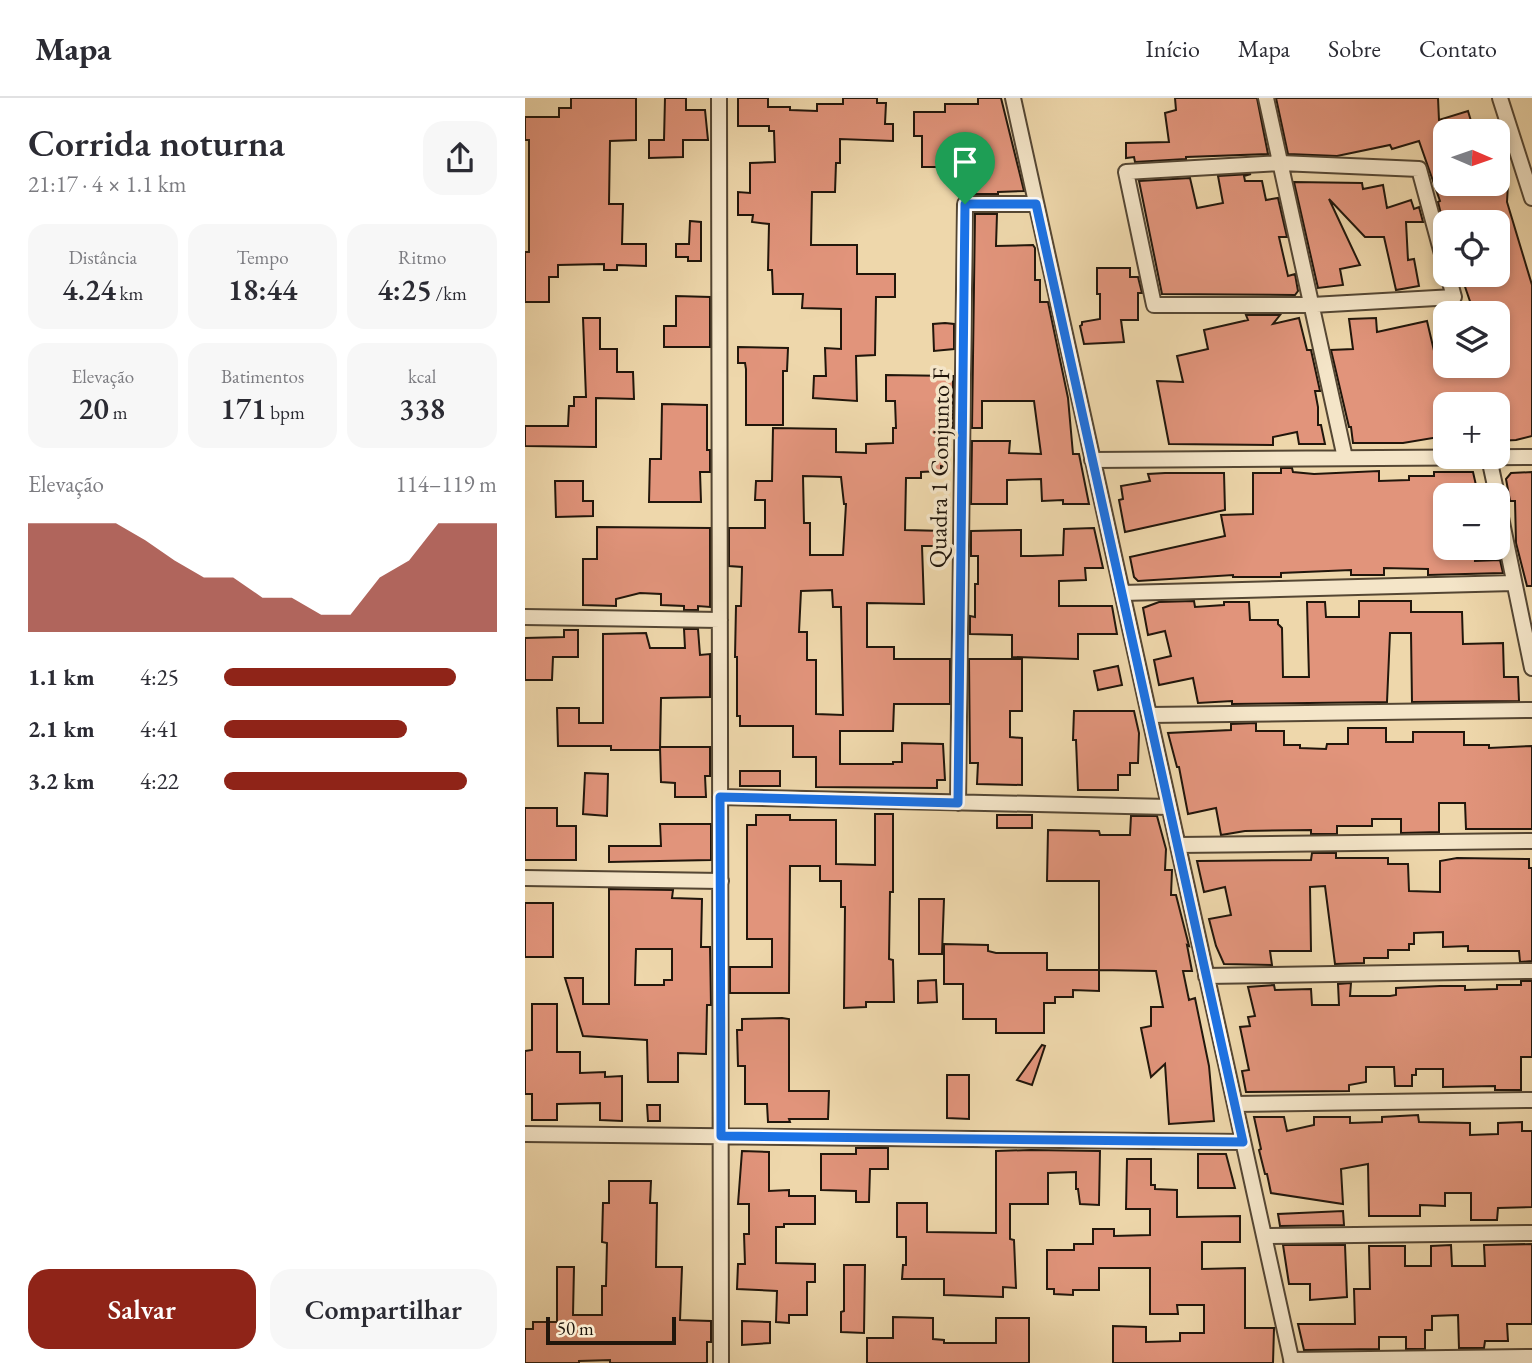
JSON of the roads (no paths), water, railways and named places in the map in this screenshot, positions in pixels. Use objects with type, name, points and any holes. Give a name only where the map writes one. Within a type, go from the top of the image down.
[{"type":"street","points":[[719,98],[721,1363]]},
{"type":"street","points":[[1013,98],[1291,1361],[1532,1357]]},
{"type":"street","points":[[1266,98],[1345,458]]},
{"type":"street","points":[[1500,98],[1532,198]]},
{"type":"street","points":[[1433,221],[1419,169],[1280,163],[1126,172],[1154,305],[1312,305],[1454,297],[1451,287]]},
{"type":"street","name":"Quadra 1 Conjunto F","points":[[958,803],[965,204],[1036,204]]},
{"type":"street","points":[[1510,458],[1532,457]]},
{"type":"street","points":[[1092,460],[1433,458]]},
{"type":"street","points":[[1509,560],[1532,668]]},
{"type":"street","points":[[1122,593],[1514,583]]},
{"type":"street","points":[[525,617],[720,620]]},
{"type":"street","points":[[1149,715],[1532,710]]},
{"type":"street","points":[[720,797],[1169,807]]},
{"type":"street","points":[[1178,845],[1532,841]]},
{"type":"street","points":[[525,878],[720,881]]},
{"type":"street","points":[[1206,976],[1532,971]]},
{"type":"street","points":[[1235,1104],[1532,1100]]},
{"type":"street","points":[[525,1134],[1243,1142]]},
{"type":"street","points":[[1264,1236],[1532,1233]]}]
